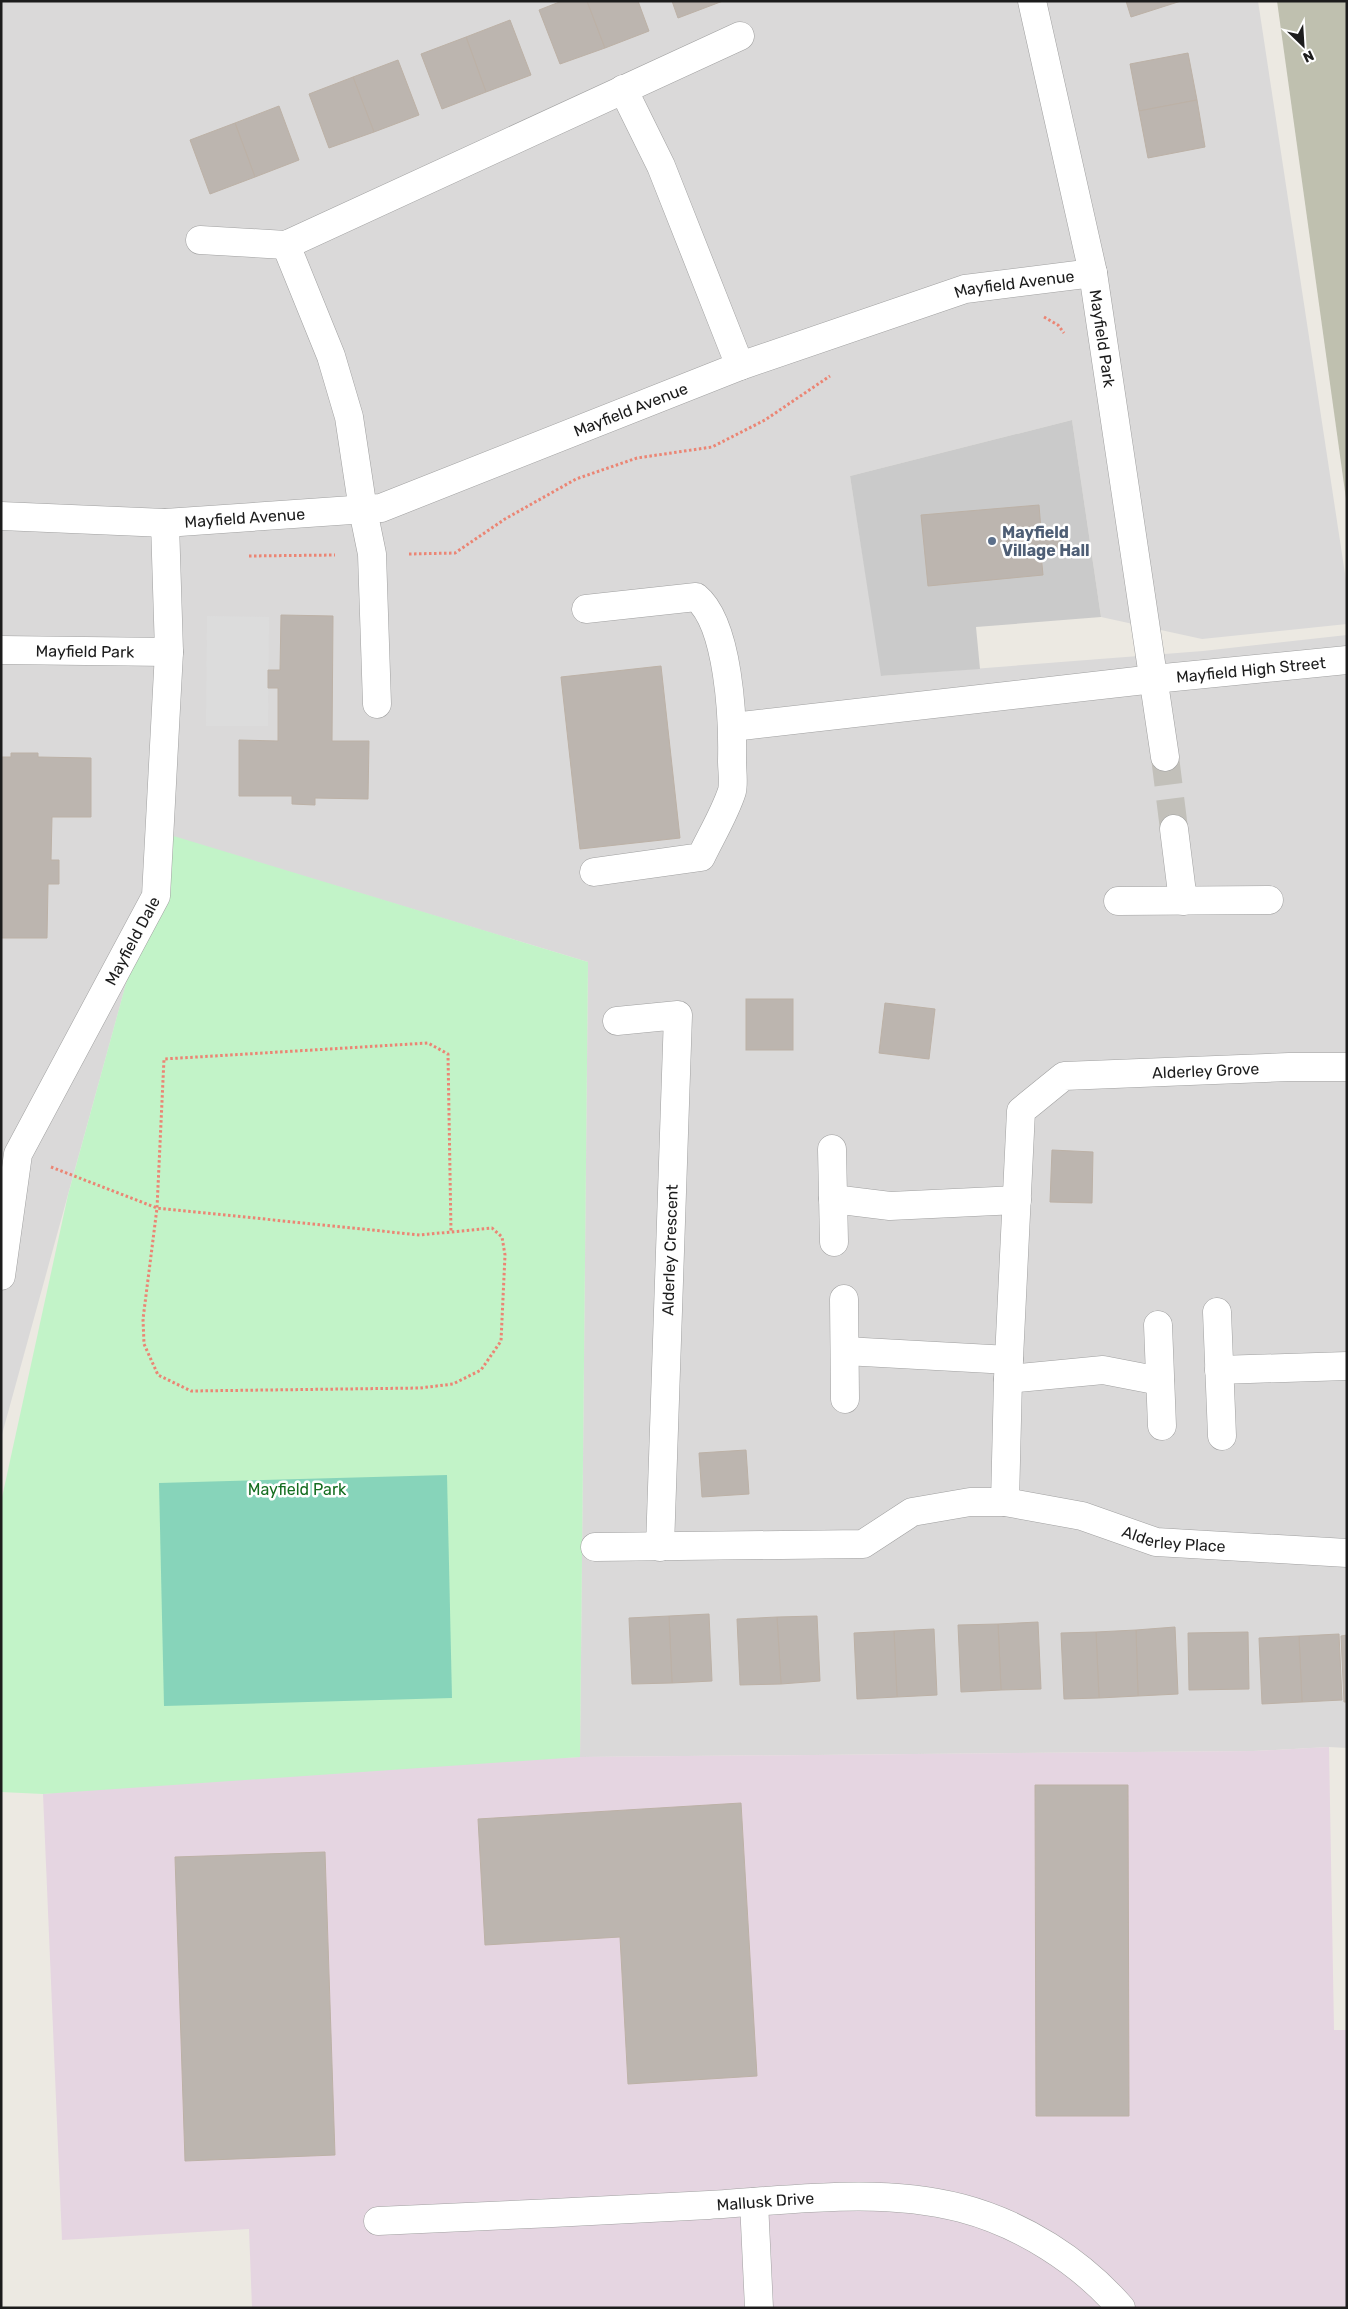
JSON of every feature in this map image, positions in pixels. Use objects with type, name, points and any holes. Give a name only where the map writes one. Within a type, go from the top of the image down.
[{"type":"street","name":"Mayfield Park","points":[[1032,1],[1093,273],[1165,758]]},
{"type":"street","points":[[200,240],[286,245],[740,36]]},
{"type":"street","points":[[624,89],[661,166],[740,366]]},
{"type":"street","points":[[286,245],[331,356],[349,417],[363,510],[372,554],[377,704]]},
{"type":"street","name":"Mayfield Avenue","points":[[1,516],[165,523],[381,508],[740,366],[965,289],[1093,273]]},
{"type":"street","name":"Mayfield Dale","points":[[1,1276],[10,1153],[156,896],[170,652],[165,523]]},
{"type":"street","points":[[586,609],[696,596],[705,604],[711,614],[724,658],[733,727],[732,790],[701,857],[594,872]]},
{"type":"street","name":"Mayfield Park","points":[[1,650],[170,652]]},
{"type":"street","name":"Mayfield High Street","points":[[733,727],[1154,679],[1347,660]]},
{"type":"street","points":[[1174,829],[1183,901]]},
{"type":"street","points":[[1118,901],[1270,900]]},
{"type":"street","name":"Alderley Crescent","points":[[617,1021],[678,1015],[660,1546]]},
{"type":"street","name":"Alderley Grove","points":[[1016,1200],[1021,1111],[1064,1076],[1289,1067],[1347,1067]]},
{"type":"street","points":[[832,1149],[834,1242]]},
{"type":"street","points":[[833,1199],[890,1206],[1016,1200],[1008,1369],[1005,1502]]},
{"type":"street","points":[[844,1299],[845,1399]]},
{"type":"street","points":[[1217,1312],[1222,1436]]},
{"type":"street","points":[[1158,1325],[1162,1426]]},
{"type":"street","points":[[845,1352],[1008,1369],[1103,1370],[1160,1381]]},
{"type":"street","points":[[1219,1370],[1347,1366]]},
{"type":"street","name":"Alderley Place","points":[[595,1547],[863,1544],[912,1512],[970,1502],[1005,1502],[1082,1516],[1156,1542],[1347,1553]]},
{"type":"street","name":"Mallusk Drive","points":[[378,2221],[847,2197],[898,2197],[961,2208],[1019,2229],[1072,2262],[1121,2308]]},
{"type":"street","points":[[754,2202],[759,2308]]},
{"type":"path","points":[[1043,316],[1058,325],[1067,338]]},
{"type":"path","points":[[244,556],[455,553],[504,520],[576,479],[637,458],[712,448],[765,420],[838,370]]},
{"type":"path","points":[[10,1153],[157,1208],[420,1235],[451,1232],[492,1228],[502,1237],[505,1255],[501,1342],[481,1370],[454,1384],[420,1388],[191,1391],[158,1375],[144,1344],[143,1320],[157,1208],[164,1059],[428,1043],[448,1054],[451,1232]]},
{"type":"shaded area","points":[[1,1],[1258,1],[1347,587],[1347,624],[1202,639],[1101,617],[1072,420],[850,476],[882,676],[1203,651],[1347,635],[1347,1748],[1329,1747],[1254,1751],[580,1757],[588,962],[167,835],[1,1438]]},
{"type":"shaded area","points":[[1277,1],[1347,1],[1347,506]]},
{"type":"shaded area","points":[[1072,420],[1101,617],[976,627],[980,669],[881,676],[850,476]]},
{"type":"shaded area","points":[[207,616],[269,617],[268,726],[206,726]]},
{"type":"shaded area","points":[[1329,1747],[1334,2030],[1347,2030],[1347,2308],[252,2308],[249,2229],[62,2240],[43,1794],[292,1770],[580,1757],[1254,1751]]},
{"type":"green space","name":"Mayfield Park","points":[[167,834],[588,962],[580,1757],[43,1794],[1,1792],[1,1502],[68,1195]]},
{"type":"green space","points":[[447,1475],[452,1698],[164,1706],[159,1483]]},
{"type":"building","points":[[562,1],[587,1],[605,48],[560,64],[539,10]]},
{"type":"building","points":[[587,1],[638,1],[649,31],[605,48]]},
{"type":"building","points":[[672,1],[723,1],[678,18]]},
{"type":"building","points":[[1126,1],[1181,1],[1131,17]]},
{"type":"building","points":[[510,20],[531,75],[486,92],[466,37]]},
{"type":"building","points":[[466,37],[486,92],[442,109],[421,54]]},
{"type":"building","points":[[1188,53],[1197,100],[1139,111],[1130,64]]},
{"type":"building","points":[[398,60],[419,115],[374,132],[353,77]]},
{"type":"building","points":[[353,77],[374,132],[329,148],[309,94]]},
{"type":"building","points":[[1197,100],[1205,147],[1148,158],[1139,111]]},
{"type":"building","points":[[279,106],[299,160],[255,177],[235,123]]},
{"type":"building","points":[[235,123],[255,177],[210,194],[190,140]]},
{"type":"building","name":"Mayfield Village Hall","points":[[1039,505],[1041,530],[1060,528],[1062,552],[1041,554],[1043,575],[928,586],[921,515]]},
{"type":"building","points":[[281,615],[333,616],[332,741],[369,741],[368,799],[315,798],[315,805],[292,804],[292,796],[239,796],[239,740],[278,741],[278,688],[268,688],[268,670],[280,670]]},
{"type":"building","points":[[661,666],[680,838],[580,849],[561,677]]},
{"type":"building","points":[[11,753],[38,753],[38,757],[91,758],[91,817],[52,817],[51,860],[59,860],[59,884],[48,884],[47,938],[1,938],[1,757],[11,757]]},
{"type":"building","points":[[746,999],[793,999],[793,1050],[746,1050]]},
{"type":"building","points":[[885,1003],[935,1009],[929,1059],[879,1053]]},
{"type":"building","points":[[1052,1150],[1093,1152],[1092,1203],[1050,1202]]},
{"type":"building","points":[[746,1450],[749,1494],[702,1497],[699,1453]]},
{"type":"building","points":[[709,1614],[712,1681],[672,1683],[669,1616]]},
{"type":"building","points":[[669,1616],[672,1683],[632,1684],[629,1618]]},
{"type":"building","points":[[817,1616],[820,1681],[781,1684],[777,1617]]},
{"type":"building","points":[[777,1617],[781,1684],[740,1685],[737,1619]]},
{"type":"building","points":[[1038,1622],[1041,1689],[1001,1690],[998,1624]]},
{"type":"building","points":[[998,1624],[1001,1690],[961,1692],[958,1625]]},
{"type":"building","points":[[1175,1627],[1178,1694],[1138,1696],[1136,1630]]},
{"type":"building","points":[[934,1629],[937,1695],[897,1697],[894,1631]]},
{"type":"building","points":[[1136,1630],[1138,1696],[1099,1698],[1096,1632]]},
{"type":"building","points":[[894,1631],[897,1697],[857,1699],[854,1633]]},
{"type":"building","points":[[1096,1632],[1099,1698],[1064,1699],[1061,1633]]},
{"type":"building","points":[[1248,1632],[1249,1689],[1189,1690],[1188,1633]]},
{"type":"building","points":[[1339,1634],[1342,1700],[1302,1702],[1299,1636]]},
{"type":"building","points":[[1347,1635],[1347,1702],[1344,1702],[1341,1636]]},
{"type":"building","points":[[1299,1636],[1302,1702],[1262,1704],[1259,1638]]},
{"type":"building","points":[[1035,1785],[1128,1785],[1129,2116],[1036,2116]]},
{"type":"building","points":[[741,1803],[757,2076],[628,2084],[620,1937],[485,1945],[478,1819]]},
{"type":"building","points":[[325,1852],[335,2155],[185,2161],[175,1857]]},
{"type":"tunnel","points":[[1165,757],[1174,829]]},
{"type":"place","name":"Mayfield Village Hall","points":[[992,541]]}]
